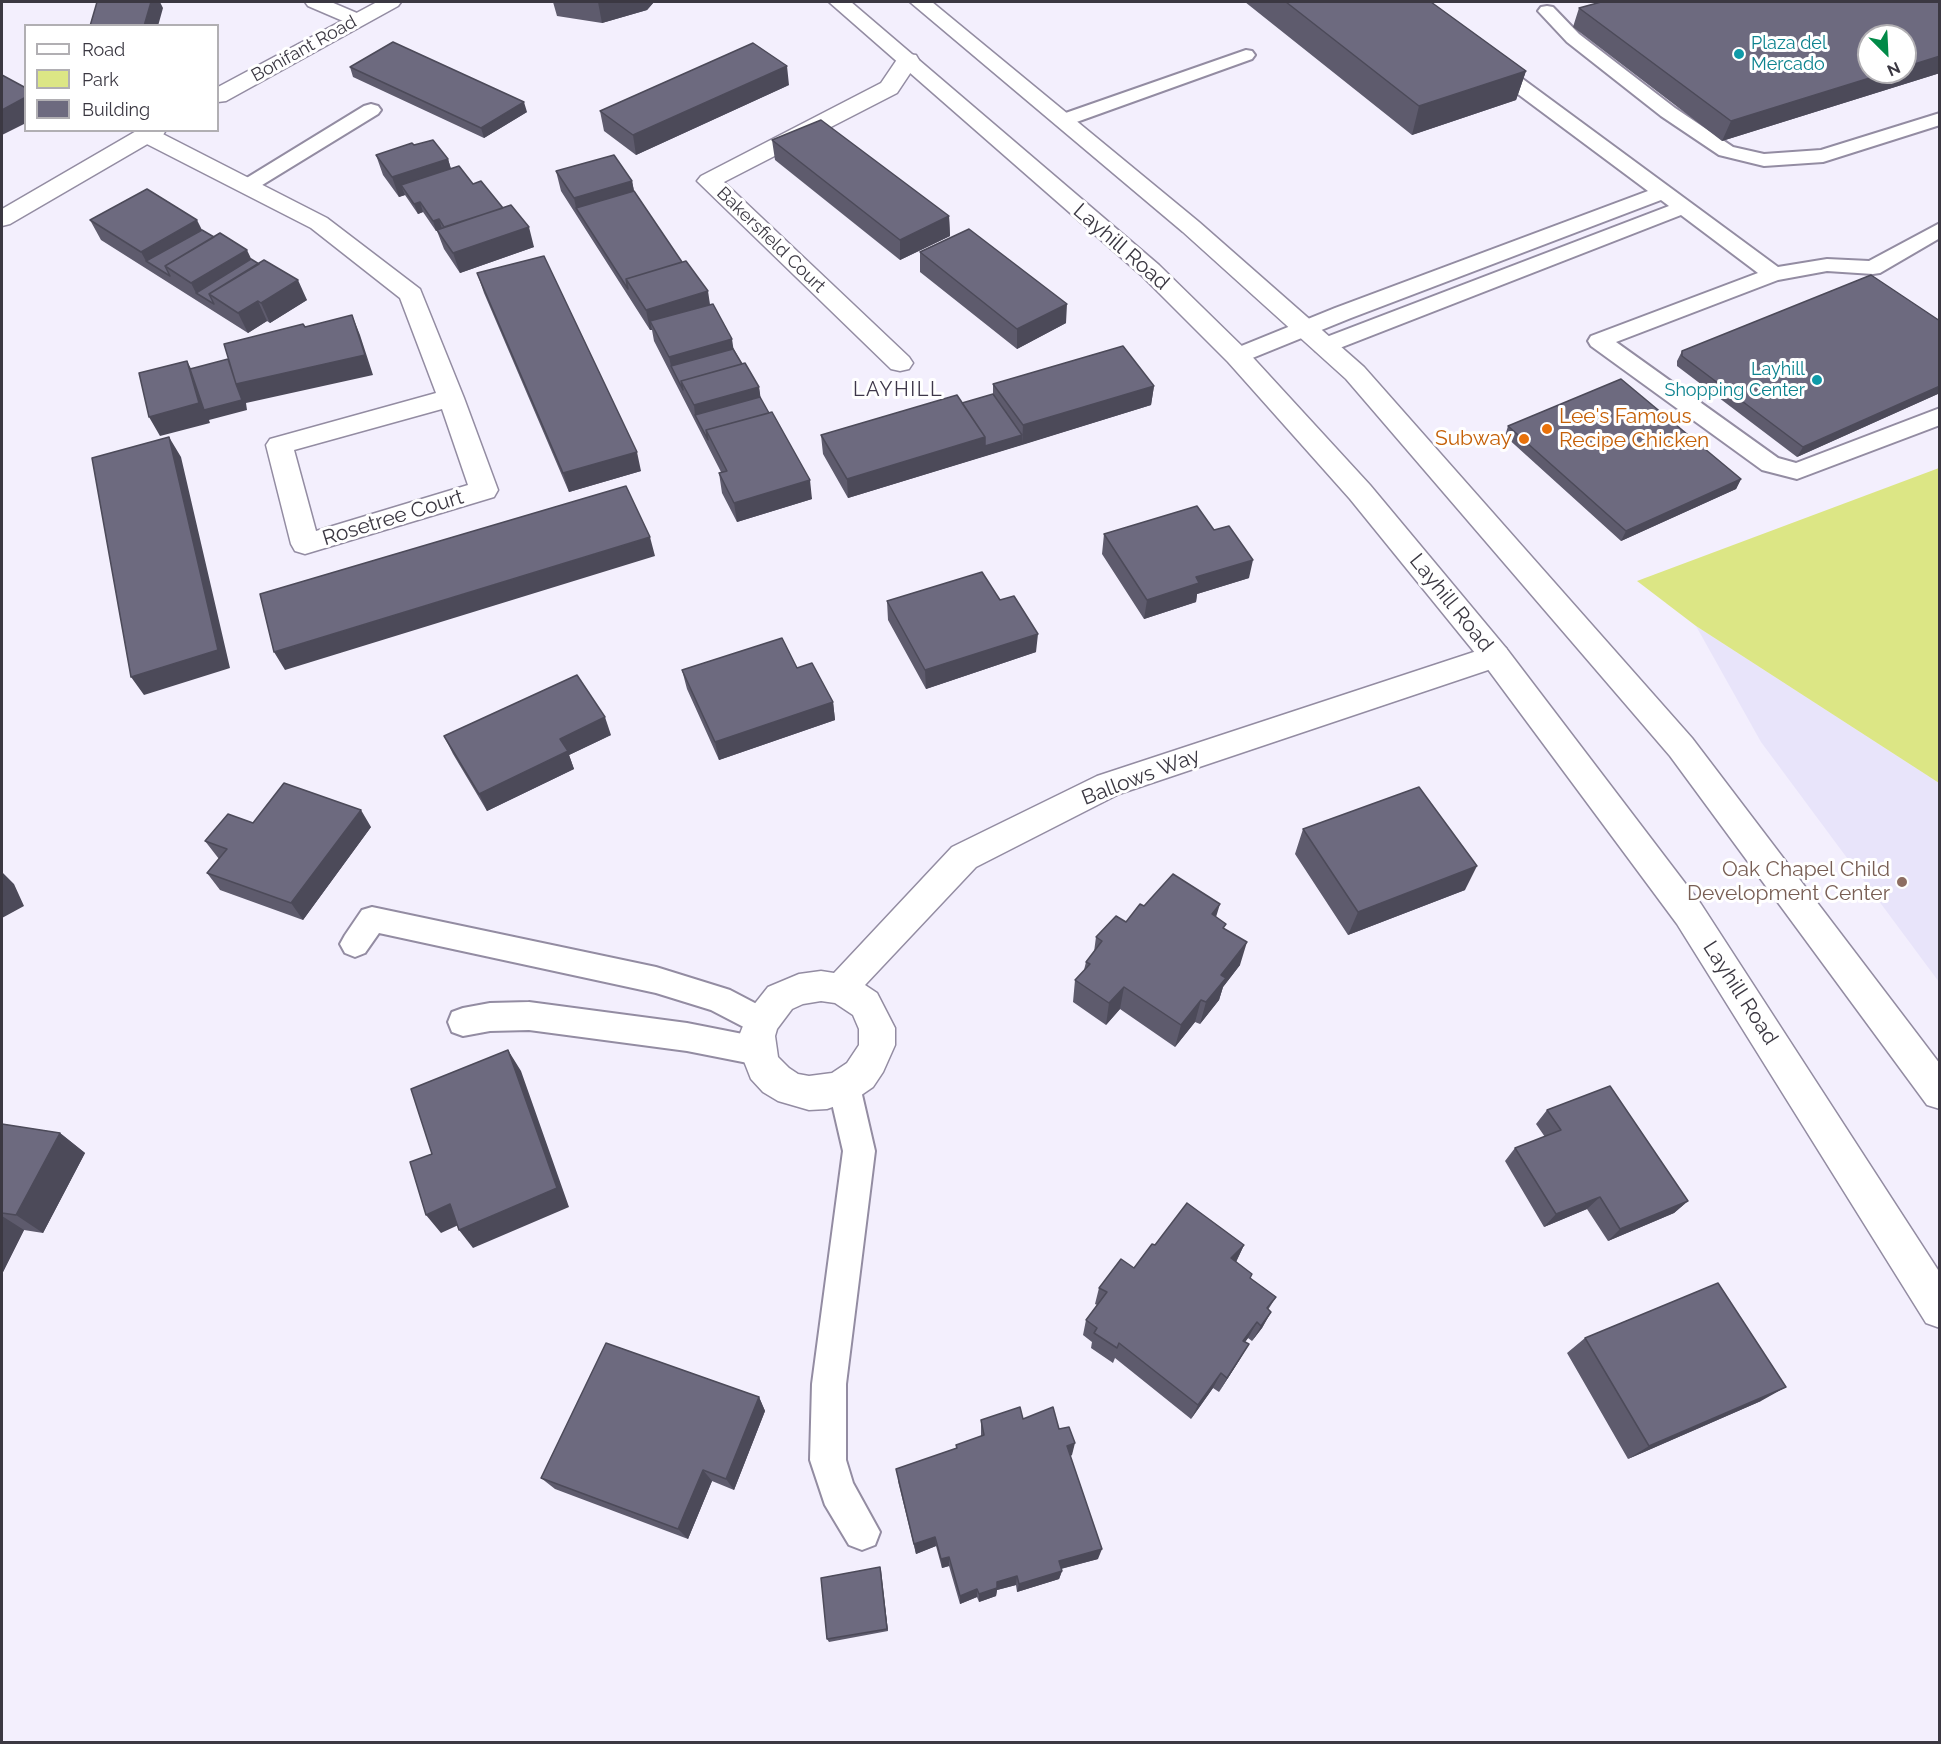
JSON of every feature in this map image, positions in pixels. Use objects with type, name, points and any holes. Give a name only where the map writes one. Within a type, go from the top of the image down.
[{"type":"main road","points":[[315,2],[357,20]]},
{"type":"main road","name":"Bonifant Road","points":[[219,95],[391,2]]},
{"type":"main road","name":"Layhill Road","points":[[839,2],[908,60],[1009,151],[1150,270],[1237,356],[1360,492],[1495,656],[1689,914],[1940,1309]]},
{"type":"main road","points":[[920,2],[1191,226],[1355,373],[1681,747],[1940,1093]]},
{"type":"main road","name":"Bakersfield Court","points":[[900,363],[709,181],[889,88],[908,60]]},
{"type":"main road","points":[[2,219],[151,133]]},
{"type":"main road","name":"Rosetree Court","points":[[151,133],[319,223],[411,294],[451,398],[484,490],[304,544],[279,445],[451,398]]},
{"type":"main road","name":"Ballows Way","points":[[842,989],[852,975],[964,857],[1108,785],[1495,656]]},
{"type":"main road","points":[[820,986],[842,989],[865,1004],[877,1028],[877,1045],[860,1075],[844,1086],[827,1092],[809,1093],[791,1089],[776,1080],[764,1067],[760,1036],[780,998],[799,989],[820,986]]},
{"type":"lane","points":[[1541,6],[1569,13]]},
{"type":"lane","points":[[1541,6],[1573,38],[1668,112],[1726,151],[1764,160],[1823,156],[1940,119]]},
{"type":"lane","points":[[1473,51],[1774,274]]},
{"type":"lane","points":[[1064,120],[1246,56]]},
{"type":"lane","points":[[247,186],[371,110]]},
{"type":"lane","points":[[1314,337],[1663,192]]},
{"type":"lane","points":[[1237,356],[1314,337],[1684,207]]},
{"type":"lane","points":[[1940,229],[1874,268],[1827,265],[1774,274],[1599,341],[1770,464],[1797,471],[1940,416]]},
{"type":"lane","points":[[355,944],[372,919],[656,980],[718,999],[760,1036]]},
{"type":"lane","points":[[463,1022],[490,1017],[529,1016],[687,1037],[760,1036]]},
{"type":"lane","points":[[844,1086],[859,1151],[829,1384],[828,1460],[838,1492],[862,1532]]},
{"type":"shaded area","name":"Oak Chapel Child Development Center","points":[[1696,626],[1939,783],[1939,982],[1761,742]]},
{"type":"green space","points":[[1939,468],[1939,783],[1696,626],[1637,581]]},
{"type":"building","points":[[97,2],[151,2],[145,24],[91,24]]},
{"type":"building","points":[[1286,2],[1431,2],[1526,71],[1419,106]]},
{"type":"building","name":"Plaza del Mercado","points":[[1601,2],[1940,2],[1940,56],[1917,63],[1917,24],[1857,24],[1857,82],[1731,121],[1579,8]]},
{"type":"building","points":[[393,42],[524,102],[481,128],[350,67]]},
{"type":"building","points":[[753,43],[787,66],[633,135],[600,111]]},
{"type":"building","points":[[2,75],[24,87],[24,98],[2,110]]},
{"type":"building","points":[[821,120],[949,216],[900,240],[772,140]]},
{"type":"building","points":[[433,140],[448,159],[392,177],[376,155],[412,143],[414,145]]},
{"type":"building","points":[[614,155],[632,181],[574,198],[556,171]]},
{"type":"building","points":[[459,166],[473,184],[481,181],[503,208],[444,227],[439,219],[433,221],[420,202],[414,204],[401,185]]},
{"type":"building","points":[[147,189],[197,220],[141,252],[90,220]]},
{"type":"building","points":[[634,191],[682,262],[626,279],[628,289],[576,208]]},
{"type":"building","points":[[511,205],[529,227],[453,253],[437,230]]},
{"type":"building","points":[[969,229],[1067,304],[1017,329],[920,252]]},
{"type":"building","points":[[202,230],[214,237],[165,266],[170,276],[146,261]]},
{"type":"building","points":[[220,233],[247,250],[191,283],[165,266]]},
{"type":"building","points":[[544,256],[637,452],[563,473],[477,273]]},
{"type":"building","points":[[251,259],[259,264],[209,294],[214,304],[196,293]]},
{"type":"building","points":[[264,260],[298,280],[261,303],[258,301],[238,313],[209,294]]},
{"type":"building","points":[[686,261],[708,291],[646,310],[626,279]]},
{"type":"building","name":"Layhill Shopping Center","points":[[1871,275],[1940,321],[1940,386],[1803,447],[1682,356],[1682,351]]},
{"type":"building","points":[[713,304],[732,339],[669,357],[650,321]]},
{"type":"building","points":[[352,315],[365,355],[236,384],[224,344],[303,324],[305,327]]},
{"type":"building","points":[[1123,346],[1154,386],[1023,425],[993,384]]},
{"type":"building","points":[[733,349],[742,364],[681,381],[683,390],[671,366]]},
{"type":"building","points":[[228,359],[242,400],[204,410],[190,369]]},
{"type":"building","points":[[187,361],[199,403],[149,417],[139,373]]},
{"type":"building","points":[[745,363],[759,387],[694,405],[681,381]]},
{"type":"building","name":"Layhill Shopping Center","points":[[1621,379],[1741,479],[1626,531],[1508,426]]},
{"type":"building","points":[[993,394],[1022,435],[985,446],[985,437],[962,403]]},
{"type":"building","points":[[957,395],[985,437],[847,479],[821,435]]},
{"type":"building","points":[[760,397],[769,413],[706,430],[708,440],[695,415]]},
{"type":"building","points":[[772,412],[810,480],[734,503],[719,473],[727,471],[706,430]]},
{"type":"building","points":[[169,437],[218,650],[131,677],[92,458]]},
{"type":"building","points":[[626,486],[650,537],[274,652],[260,594]]},
{"type":"building","points":[[1197,506],[1214,530],[1229,526],[1253,560],[1196,577],[1199,583],[1147,600],[1104,534]]},
{"type":"building","points":[[982,572],[1000,600],[1014,596],[1038,634],[925,670],[887,601]]},
{"type":"building","points":[[782,638],[797,668],[812,663],[833,702],[715,742],[682,670]]},
{"type":"building","points":[[577,675],[605,717],[560,739],[568,751],[479,794],[444,736]]},
{"type":"building","points":[[284,783],[361,810],[291,903],[207,873],[227,849],[205,841],[228,814],[253,823]]},
{"type":"building","points":[[1419,787],[1477,866],[1358,912],[1303,829]]},
{"type":"building","points":[[1173,874],[1220,904],[1212,914],[1226,924],[1223,928],[1247,942],[1221,975],[1226,978],[1206,1002],[1201,1000],[1181,1025],[1124,987],[1109,1003],[1075,980],[1090,964],[1086,962],[1102,941],[1096,937],[1116,916],[1126,922],[1140,904],[1144,906]]},
{"type":"building","points":[[508,1050],[557,1188],[459,1230],[450,1204],[426,1215],[410,1162],[432,1154],[411,1089]]},
{"type":"building","points":[[1610,1086],[1688,1201],[1620,1229],[1600,1197],[1556,1214],[1515,1148],[1561,1130],[1547,1110]]},
{"type":"building","points":[[2,1124],[60,1133],[16,1215],[2,1213]]},
{"type":"building","points":[[1187,1203],[1244,1245],[1231,1258],[1252,1274],[1250,1278],[1276,1297],[1267,1308],[1271,1312],[1261,1326],[1257,1322],[1243,1341],[1249,1344],[1227,1378],[1221,1373],[1198,1405],[1119,1343],[1117,1348],[1094,1333],[1097,1328],[1086,1320],[1107,1292],[1099,1288],[1121,1259],[1134,1268]]},
{"type":"building","points":[[1718,1283],[1786,1387],[1649,1446],[1585,1338]]},
{"type":"building","points":[[606,1343],[759,1397],[726,1479],[703,1470],[678,1529],[541,1478]]},
{"type":"building","points":[[1020,1407],[1023,1419],[1053,1407],[1059,1429],[1069,1427],[1075,1443],[1067,1446],[1102,1549],[1059,1561],[1062,1571],[1019,1584],[1017,1576],[997,1582],[997,1588],[979,1594],[977,1589],[960,1596],[949,1557],[941,1559],[935,1537],[914,1544],[896,1469],[957,1448],[956,1445],[984,1435],[981,1420]]},
{"type":"building","points":[[880,1567],[887,1629],[827,1639],[821,1578]]},
{"type":"place","name":"Plaza del Mercado","points":[[1739,54]]},
{"type":"place","name":"Layhill Shopping Center","points":[[1817,380]]},
{"type":"place","name":"Lee's Famous Recipe Chicken","points":[[1547,429]]},
{"type":"place","name":"Subway","points":[[1524,439]]},
{"type":"place","name":"Oak Chapel Child Development Center","points":[[1902,882]]},
{"type":"district","name":"LAYHILL","points":[[898,390]]}]
